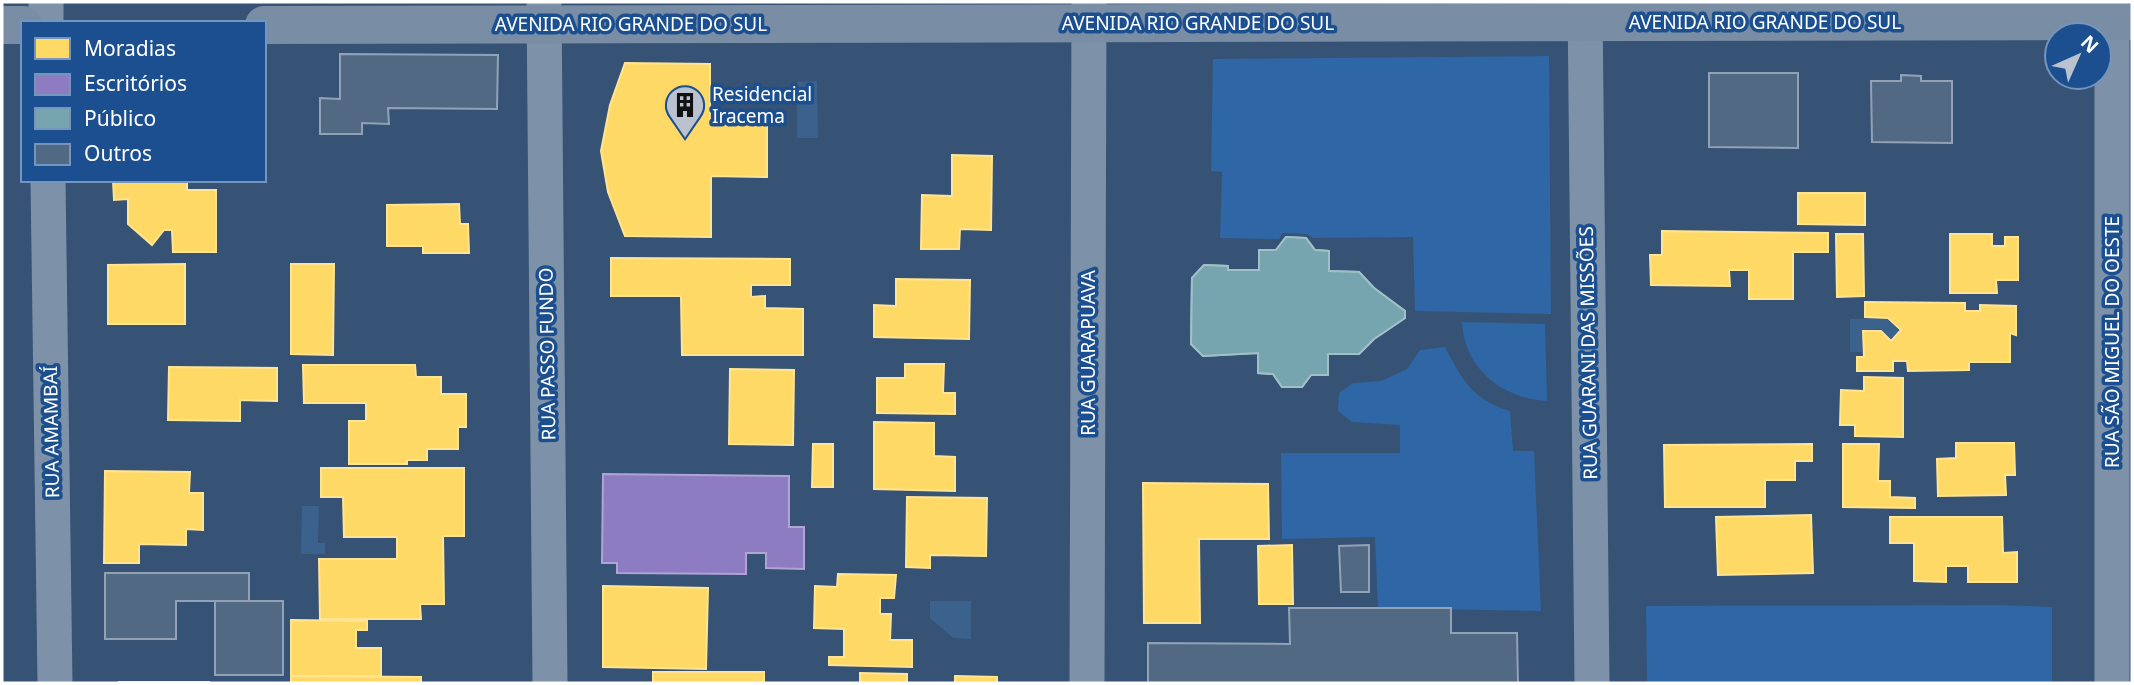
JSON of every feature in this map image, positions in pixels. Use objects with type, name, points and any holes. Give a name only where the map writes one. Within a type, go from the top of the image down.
[{"type":"street","points":[[46,2],[46,21]]},
{"type":"street","name":"AVENIDA RIO GRANDE DO SUL","points":[[266,24],[544,13],[1585,12],[2119,15]]},
{"type":"street","name":"RUA GUARANI DAS MISSÕES","points":[[1585,12],[1591,683]]},
{"type":"street","name":"RUA PASSO FUNDO","points":[[544,13],[550,683]]},
{"type":"street","name":"RUA GUARAPUAVA","points":[[1087,683],[1089,13]]},
{"type":"street","name":"RUA SÃO MIGUEL DO OESTE","points":[[2112,683],[2119,15]]},
{"type":"street","points":[[2,25],[21,25]]},
{"type":"street","name":"RUA AMAMBAÍ","points":[[48,182],[55,683]]},
{"type":"shaded area","points":[[1549,56],[1551,314],[1415,311],[1413,237],[1313,238],[1307,234],[1283,233],[1279,239],[1220,238],[1222,172],[1211,171],[1213,59]]},
{"type":"shaded area","points":[[817,81],[818,138],[797,138],[797,82]]},
{"type":"shaded area","points":[[1850,319],[1887,319],[1899,331],[1890,339],[1881,329],[1862,330],[1862,352],[1850,352]]},
{"type":"shaded area","points":[[1462,322],[1545,324],[1547,401],[1515,394],[1501,388],[1489,378],[1470,354],[1464,339]]},
{"type":"shaded area","points":[[1445,347],[1463,379],[1477,394],[1486,401],[1510,411],[1513,451],[1534,451],[1541,611],[1378,608],[1375,537],[1282,539],[1281,453],[1400,453],[1400,425],[1352,422],[1338,411],[1339,393],[1353,383],[1381,381],[1407,369],[1420,350]]},
{"type":"shaded area","points":[[302,506],[319,506],[318,543],[325,543],[325,554],[301,554]]},
{"type":"shaded area","points":[[930,601],[971,601],[971,639],[953,638],[930,618]]},
{"type":"shaded area","points":[[1646,606],[2052,607],[2052,683],[1647,683]]},
{"type":"building: Moradias","name":"Residencial Iracema","points":[[625,63],[710,64],[710,120],[767,121],[767,177],[711,176],[711,237],[625,236],[608,192],[601,151],[610,105]]},
{"type":"building: Moradias","points":[[952,155],[992,156],[991,230],[960,229],[959,249],[921,249],[922,195],[952,196]]},
{"type":"building: Moradias","points":[[113,182],[187,182],[187,190],[216,190],[216,252],[173,252],[172,230],[164,230],[152,245],[128,224],[128,199],[114,200]]},
{"type":"building: Moradias","points":[[1798,193],[1865,193],[1865,225],[1798,224]]},
{"type":"building: Moradias","points":[[459,204],[460,224],[468,224],[469,253],[423,253],[423,246],[387,246],[387,205]]},
{"type":"building: Moradias","points":[[1662,231],[1828,233],[1828,252],[1793,252],[1793,299],[1749,299],[1749,270],[1729,270],[1730,286],[1651,285],[1650,255],[1662,255]]},
{"type":"building: Moradias","points":[[1836,234],[1863,234],[1864,296],[1837,297]]},
{"type":"building: Moradias","points":[[1950,234],[1992,234],[1992,246],[2005,246],[2005,237],[2018,237],[2018,280],[1996,280],[1997,293],[1950,293]]},
{"type":"building: Moradias","points":[[611,258],[790,259],[790,285],[751,285],[751,297],[765,296],[765,308],[803,309],[803,355],[682,355],[681,296],[611,296]]},
{"type":"building: Moradias","points":[[185,264],[185,324],[108,324],[108,265]]},
{"type":"building: Moradias","points":[[291,264],[334,264],[333,355],[291,354]]},
{"type":"building: Moradias","points":[[896,279],[970,280],[969,339],[874,337],[874,305],[896,306]]},
{"type":"building: Moradias","points":[[1865,302],[1965,303],[1965,311],[1980,311],[1980,305],[2016,306],[2016,335],[2010,333],[2010,362],[1969,362],[1969,370],[1908,371],[1907,361],[1893,361],[1893,371],[1857,371],[1857,357],[1864,357],[1863,331],[1881,331],[1891,341],[1901,330],[1888,318],[1865,317]]},
{"type":"building: Moradias","points":[[905,364],[944,364],[943,393],[955,393],[955,414],[877,413],[877,378],[905,378]]},
{"type":"building: Moradias","points":[[303,365],[415,365],[416,377],[441,377],[441,394],[466,394],[466,427],[458,427],[458,449],[427,449],[427,460],[407,460],[407,464],[349,464],[349,421],[366,421],[366,403],[304,403]]},
{"type":"building: Moradias","points":[[169,367],[277,368],[277,401],[240,400],[240,421],[168,420]]},
{"type":"building: Moradias","points":[[730,369],[794,370],[793,445],[729,444]]},
{"type":"building: Moradias","points":[[1864,377],[1903,378],[1903,437],[1855,436],[1855,425],[1840,425],[1841,390],[1864,391]]},
{"type":"building: Moradias","points":[[874,422],[934,423],[934,456],[955,457],[955,491],[874,489]]},
{"type":"building: Moradias","points":[[1956,443],[2014,443],[2015,475],[2005,475],[2006,495],[1938,496],[1937,459],[1956,458]]},
{"type":"building: Moradias","points":[[813,444],[833,444],[833,487],[812,487]]},
{"type":"building: Moradias","points":[[1812,444],[1812,461],[1795,461],[1795,480],[1765,480],[1765,507],[1665,507],[1664,445]]},
{"type":"building: Moradias","points":[[1843,444],[1879,444],[1878,481],[1890,481],[1890,497],[1915,498],[1915,508],[1843,507]]},
{"type":"building: Moradias","points":[[321,468],[464,468],[464,536],[443,536],[444,604],[420,604],[421,619],[320,619],[319,559],[397,559],[397,537],[344,537],[343,497],[321,497]]},
{"type":"building: Moradias","points":[[105,471],[190,472],[189,493],[203,493],[203,530],[186,529],[186,545],[139,544],[139,563],[104,563]]},
{"type":"building: Moradias","points":[[1143,483],[1268,484],[1269,539],[1199,539],[1200,623],[1144,623]]},
{"type":"building: Moradias","points":[[907,497],[987,498],[986,556],[930,555],[930,568],[906,567]]},
{"type":"building: Moradias","points":[[1811,515],[1813,573],[1718,575],[1716,517]]},
{"type":"building: Moradias","points":[[1890,517],[2002,517],[2003,553],[2017,552],[2017,582],[1968,582],[1968,566],[1946,566],[1946,582],[1914,581],[1914,543],[1890,543]]},
{"type":"building: Moradias","points":[[1292,545],[1293,604],[1259,604],[1258,546]]},
{"type":"building: Moradias","points":[[838,574],[896,575],[894,598],[880,598],[880,614],[891,614],[890,640],[912,640],[912,667],[829,665],[829,657],[844,657],[844,629],[814,628],[815,586],[837,587]]},
{"type":"building: Moradias","points":[[603,586],[708,588],[706,669],[603,667]]},
{"type":"building: Moradias","points":[[291,620],[367,621],[367,630],[356,630],[356,648],[381,648],[381,676],[291,676]]},
{"type":"building: Moradias","points":[[653,672],[764,672],[764,683],[653,683]]},
{"type":"building: Moradias","points":[[860,673],[907,674],[907,683],[860,683]]},
{"type":"building: Moradias","points":[[291,676],[421,677],[421,683],[291,683]]},
{"type":"building: Moradias","points":[[955,676],[997,677],[997,683],[955,683]]},
{"type":"building: Moradias","points":[[209,682],[209,683],[119,683]]},
{"type":"building: Escritórios","points":[[603,474],[789,476],[789,527],[804,527],[804,569],[766,568],[766,553],[746,553],[746,574],[617,573],[617,563],[602,563]]},
{"type":"building: Público","points":[[1286,237],[1306,238],[1315,250],[1329,251],[1329,271],[1359,272],[1374,288],[1405,311],[1405,318],[1374,339],[1359,354],[1328,354],[1328,375],[1311,375],[1302,387],[1282,387],[1273,374],[1258,373],[1258,353],[1203,356],[1191,344],[1192,278],[1204,265],[1228,266],[1228,270],[1259,270],[1259,250],[1276,250]]},
{"type":"building: Público","points":[[1286,237],[1306,238],[1315,250],[1329,251],[1329,271],[1359,272],[1374,288],[1405,311],[1405,318],[1374,339],[1359,354],[1328,354],[1328,375],[1311,375],[1302,387],[1282,387],[1273,374],[1258,373],[1258,353],[1203,356],[1191,344],[1192,278],[1204,265],[1228,266],[1228,270],[1259,270],[1259,250],[1276,250]]},
{"type":"building: Outros","points":[[340,54],[498,55],[497,109],[388,108],[389,124],[362,123],[362,134],[320,134],[320,98],[340,99]]},
{"type":"building: Outros","points":[[1709,73],[1798,73],[1798,148],[1709,147]]},
{"type":"building: Outros","points":[[1901,75],[1921,76],[1921,81],[1952,81],[1952,143],[1872,142],[1871,81],[1901,81]]},
{"type":"building: Outros","points":[[1369,545],[1369,592],[1341,592],[1339,546]]},
{"type":"building: Outros","points":[[105,573],[249,573],[249,601],[176,601],[176,639],[105,639]]},
{"type":"building: Outros","points":[[215,601],[283,601],[283,675],[215,675]]},
{"type":"building: Outros","points":[[1289,608],[1451,608],[1451,633],[1517,633],[1518,683],[1148,683],[1148,643],[1290,644]]},
{"type":"place","name":"Residencial Iracema","points":[[685,139]]}]
